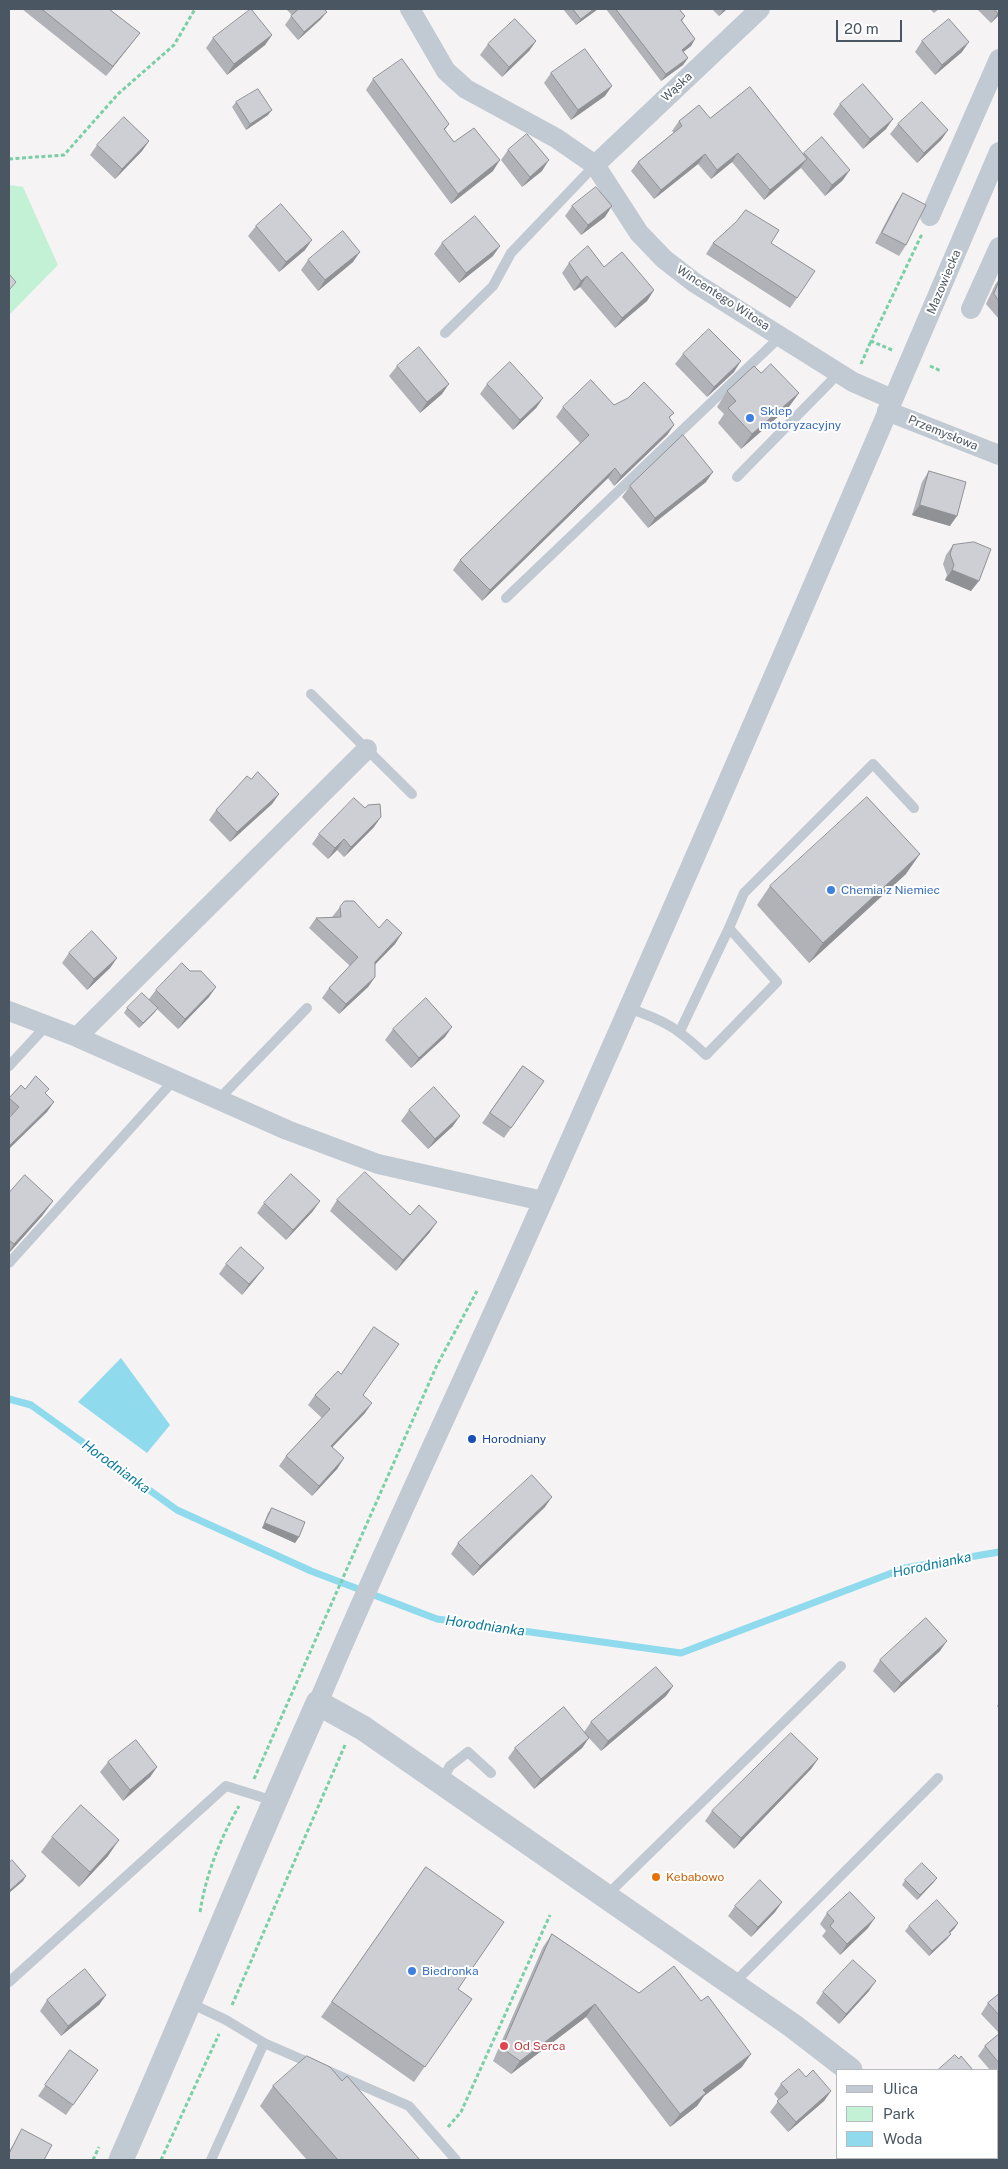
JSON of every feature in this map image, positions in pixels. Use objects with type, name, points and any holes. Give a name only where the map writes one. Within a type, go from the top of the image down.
[{"type":"street","name":"Wincentego Witosa","points":[[410,9],[446,71],[466,89],[556,138],[595,165],[639,234],[664,259],[695,283],[869,390],[889,405]]},
{"type":"street","name":"Wąska","points":[[595,165],[760,9]]},
{"type":"street","points":[[930,216],[999,59]]},
{"type":"street","name":"Mazowiecka","points":[[318,1703],[380,1557],[543,1201],[628,1008],[999,152]]},
{"type":"street","points":[[971,308],[999,247]]},
{"type":"street","name":"Przemysłowa","points":[[889,405],[999,456]]},
{"type":"street","points":[[78,1038],[367,749]]},
{"type":"street","points":[[10,1014],[78,1038],[287,1130],[378,1164],[543,1201]]},
{"type":"street","points":[[121,2160],[190,2004],[274,1801],[318,1703],[354,1722],[793,2026],[849,2069]]},
{"type":"lane","points":[[445,333],[494,286],[511,253],[595,165]]},
{"type":"lane","points":[[506,598],[781,336]]},
{"type":"lane","points":[[737,477],[839,373]]},
{"type":"lane","points":[[311,694],[412,794]]},
{"type":"lane","points":[[680,1031],[744,893],[873,764],[914,808]]},
{"type":"lane","points":[[628,1008],[661,1019],[680,1031],[706,1055],[777,982],[728,928]]},
{"type":"lane","points":[[219,1099],[307,1008]]},
{"type":"lane","points":[[9,1066],[46,1026]]},
{"type":"lane","points":[[9,1263],[174,1080]]},
{"type":"lane","points":[[605,1897],[840,1666]]},
{"type":"lane","points":[[440,1783],[450,1766],[468,1752],[491,1773]]},
{"type":"lane","points":[[732,1985],[938,1778]]},
{"type":"lane","points":[[9,1982],[226,1786],[274,1801]]},
{"type":"lane","points":[[190,2004],[226,2020],[264,2042],[408,2106],[456,2160]]},
{"type":"lane","points":[[211,2160],[264,2042]]},
{"type":"path","points":[[9,159],[64,155],[118,94],[174,45],[195,9]]},
{"type":"path","points":[[930,216],[871,342],[941,371]]},
{"type":"path","points":[[199,1918],[204,1885],[226,1828],[256,1776],[438,1365],[466,1311]]},
{"type":"path","points":[[161,2160],[226,2020],[354,1722]]},
{"type":"path","points":[[436,2137],[454,2123],[462,2112],[550,1915]]},
{"type":"path","points":[[92,2160],[102,2140]]},
{"type":"green space","points":[[9,185],[23,187],[58,265],[9,315]]},
{"type":"water","points":[[121,1358],[170,1425],[147,1453],[78,1402]]},
{"type":"building","points":[[42,9],[109,9],[140,33],[113,66]]},
{"type":"building","points":[[251,9],[272,35],[234,64],[213,38]]},
{"type":"building","points":[[299,9],[324,9],[327,12],[304,32],[291,16]]},
{"type":"building","points":[[573,9],[594,9],[581,19]]},
{"type":"building","points":[[616,9],[679,9],[685,16],[681,20],[695,39],[682,50],[688,58],[666,74]]},
{"type":"building","points":[[515,19],[536,41],[509,67],[488,44]]},
{"type":"building","points":[[949,19],[969,42],[942,65],[922,41]]},
{"type":"building","points":[[585,49],[612,86],[578,110],[551,73]]},
{"type":"building","points":[[402,59],[449,124],[444,129],[454,142],[474,128],[500,160],[458,194],[373,79]]},
{"type":"building","points":[[863,84],[893,119],[870,139],[840,104]]},
{"type":"building","points":[[750,87],[807,159],[770,190],[738,153],[717,170],[705,154],[661,190],[638,162],[682,126],[679,121],[699,105],[710,118]]},
{"type":"building","points":[[258,89],[272,110],[250,124],[236,102]]},
{"type":"building","points":[[922,102],[948,130],[924,153],[898,124]]},
{"type":"building","points":[[124,117],[149,141],[122,169],[97,145]]},
{"type":"building","points":[[527,134],[549,160],[530,177],[508,150]]},
{"type":"building","points":[[822,137],[850,170],[832,185],[804,153]]},
{"type":"building","points":[[596,187],[612,206],[588,225],[572,206]]},
{"type":"building","points":[[903,193],[926,205],[906,245],[882,233]]},
{"type":"building","points":[[281,204],[312,240],[286,262],[256,226]]},
{"type":"building","points":[[746,210],[779,230],[771,243],[815,271],[797,298],[713,243]]},
{"type":"building","points":[[475,216],[500,246],[466,273],[442,243]]},
{"type":"building","points":[[343,231],[360,252],[325,280],[308,260]]},
{"type":"building","points":[[588,246],[604,267],[622,252],[654,290],[622,318],[587,276],[581,281],[569,263]]},
{"type":"building","points":[[9,274],[16,282],[9,290]]},
{"type":"building","points":[[999,281],[999,301],[994,294]]},
{"type":"building","points":[[709,329],[741,361],[714,387],[683,354]]},
{"type":"building","points":[[419,347],[449,384],[427,402],[397,366]]},
{"type":"building","points":[[510,362],[543,398],[520,420],[487,384]]},
{"type":"building","points":[[771,364],[799,393],[752,434],[728,408],[736,401],[727,391],[754,366],[761,373]]},
{"type":"building","points":[[591,380],[614,405],[628,398],[644,382],[674,413],[669,417],[674,425],[621,476],[615,468],[490,590],[460,560],[589,435],[563,407]]},
{"type":"building","points":[[683,435],[713,472],[655,518],[630,486]]},
{"type":"building","points":[[929,471],[966,482],[957,516],[920,505]]},
{"type":"building","points":[[974,542],[991,549],[979,581],[952,570],[954,565],[950,554],[953,545]]},
{"type":"building","points":[[258,772],[279,794],[237,832],[216,810],[247,776],[251,779]]},
{"type":"building","name":"Chemia z Niemiec","points":[[867,797],[920,854],[823,943],[770,886]]},
{"type":"building","points":[[354,798],[365,808],[368,805],[380,804],[381,817],[351,847],[344,839],[335,848],[319,834]]},
{"type":"building","points":[[345,901],[354,901],[379,928],[387,919],[402,933],[375,962],[375,977],[346,1004],[329,988],[358,957],[316,918],[341,917],[340,907]]},
{"type":"building","points":[[92,931],[117,958],[94,979],[69,953]]},
{"type":"building","points":[[182,963],[190,971],[201,971],[216,987],[185,1019],[156,990]]},
{"type":"building","points":[[142,993],[158,1008],[143,1023],[127,1008]]},
{"type":"building","points":[[426,998],[452,1027],[419,1058],[393,1029]]},
{"type":"building","points":[[523,1066],[544,1081],[511,1128],[490,1113]]},
{"type":"building","points":[[36,1076],[49,1089],[45,1093],[54,1102],[9,1146],[9,1118],[19,1107],[9,1098],[21,1085],[25,1089]]},
{"type":"building","points":[[434,1087],[460,1116],[435,1139],[409,1110]]},
{"type":"building","points":[[365,1172],[410,1215],[419,1205],[437,1222],[403,1260],[337,1200]]},
{"type":"building","points":[[291,1174],[320,1201],[293,1230],[264,1203]]},
{"type":"building","points":[[25,1175],[53,1201],[14,1244],[9,1240],[9,1193]]},
{"type":"building","points":[[241,1247],[264,1268],[249,1284],[226,1264]]},
{"type":"building","points":[[374,1327],[399,1344],[363,1395],[372,1403],[331,1446],[344,1458],[319,1486],[286,1456],[330,1409],[315,1395],[338,1371],[341,1374]]},
{"type":"building","points":[[532,1475],[552,1497],[480,1566],[458,1543]]},
{"type":"building","points":[[272,1508],[305,1522],[299,1537],[265,1523]]},
{"type":"building","points":[[926,1618],[947,1641],[901,1683],[880,1660]]},
{"type":"building","points":[[656,1667],[673,1686],[608,1741],[591,1722]]},
{"type":"building","points":[[564,1707],[589,1738],[541,1779],[515,1748]]},
{"type":"building","points":[[791,1733],[818,1759],[741,1838],[712,1811]]},
{"type":"building","points":[[136,1740],[157,1767],[130,1790],[108,1762]]},
{"type":"building","points":[[81,1805],[119,1840],[90,1872],[52,1837]]},
{"type":"building","points":[[12,1860],[26,1876],[9,1891],[9,1863]]},
{"type":"building","points":[[922,1863],[937,1878],[920,1895],[905,1880]]},
{"type":"building","name":"Biedronka","points":[[426,1867],[504,1922],[458,1989],[472,1999],[425,2067],[332,2002]]},
{"type":"building","points":[[760,1880],[782,1902],[758,1927],[735,1906]]},
{"type":"building","points":[[850,1892],[875,1918],[847,1944],[830,1926],[834,1921],[827,1913]]},
{"type":"building","points":[[937,1900],[958,1923],[949,1932],[951,1934],[932,1951],[909,1926]]},
{"type":"building","points":[[552,1934],[639,1993],[674,1966],[701,2001],[708,1996],[751,2054],[703,2090],[706,2093],[680,2114],[595,2004],[520,2061],[502,2048]]},
{"type":"building","points":[[853,1960],[876,1981],[846,2014],[823,1992]]},
{"type":"building","points":[[85,1969],[106,1995],[68,2026],[47,2000]]},
{"type":"building","points":[[999,1994],[999,2015],[988,2003]]},
{"type":"building","points":[[999,2034],[999,2063],[985,2046]]},
{"type":"building","points":[[70,2050],[98,2070],[73,2105],[45,2085]]},
{"type":"building","points":[[955,2055],[959,2059],[961,2056],[972,2069],[939,2069]]},
{"type":"building","points":[[307,2056],[330,2067],[342,2081],[347,2076],[420,2160],[338,2160],[273,2086]]},
{"type":"building","points":[[799,2069],[806,2077],[813,2070],[831,2091],[796,2122],[777,2101],[788,2092],[781,2084]]},
{"type":"building","points":[[22,2129],[52,2145],[44,2160],[9,2160],[9,2154]]},
{"type":"waterway","name":"Horodnianka","points":[[9,1399],[31,1405],[177,1510],[311,1571],[437,1619],[681,1653],[905,1568],[999,1552]]},
{"type":"place","name":"Sklep motoryzacyjny","points":[[750,418]]},
{"type":"place","name":"Chemia z Niemiec","points":[[831,890]]},
{"type":"place","name":"Horodniany","points":[[472,1439]]},
{"type":"place","name":"Kebabowo","points":[[656,1877]]},
{"type":"place","name":"Biedronka","points":[[412,1971]]},
{"type":"place","name":"Od Serca","points":[[504,2046]]}]
